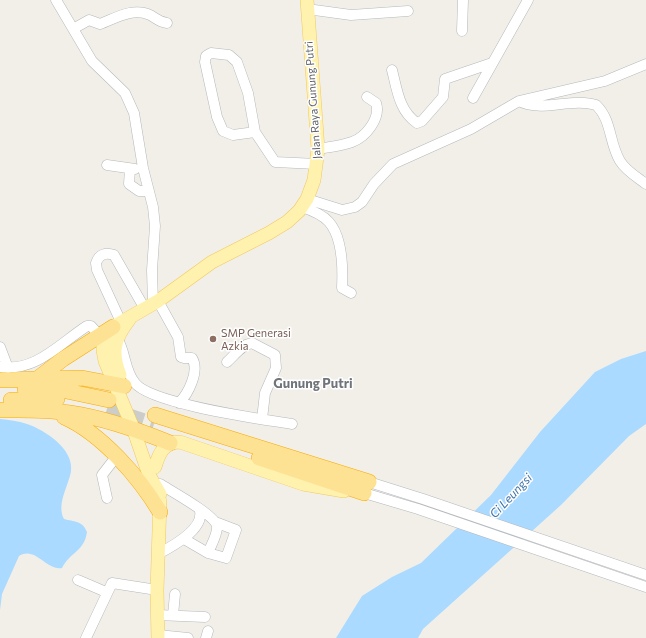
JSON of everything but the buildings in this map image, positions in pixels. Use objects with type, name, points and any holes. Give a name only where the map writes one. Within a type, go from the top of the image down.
[{"type":"highway","points":[[37,379],[63,359],[99,336],[120,326]]},
{"type":"highway","points":[[3,372],[37,379],[82,378],[119,384]]},
{"type":"highway","points":[[0,390],[32,388],[57,389],[108,405],[53,398],[0,401]]},
{"type":"highway","points":[[0,410],[41,410],[71,413],[146,425],[367,488]]},
{"type":"highway","points":[[41,410],[77,423],[96,436],[143,486],[160,512]]},
{"type":"highway","points":[[146,425],[170,443]]},
{"type":"main road","name":"Jalan Raya Gunung Putri","points":[[120,326],[212,262],[270,233],[287,222],[305,203],[312,190],[318,149],[307,4]]},
{"type":"main road","points":[[120,326],[106,334],[102,350],[119,384],[146,425],[160,489],[157,590],[158,637]]},
{"type":"main road","points":[[146,425],[149,475],[160,489]]},
{"type":"main road","points":[[155,466],[158,455],[170,443],[180,442],[303,484],[367,488]]},
{"type":"street","points":[[56,0],[92,61],[122,89],[128,99],[136,120],[143,168],[149,191],[155,226],[152,270],[152,304]]},
{"type":"street","points":[[462,31],[463,0]]},
{"type":"street","points":[[473,98],[528,0]]},
{"type":"street","points":[[307,4],[351,15],[408,10]]},
{"type":"street","points":[[73,29],[89,20],[100,24],[123,15],[140,11],[167,23]]},
{"type":"street","points":[[255,132],[233,135],[224,131],[220,125],[214,108],[205,62],[206,56],[210,53],[229,55],[237,62],[248,93],[255,132],[275,162],[317,164]]},
{"type":"street","points":[[392,70],[400,103],[412,119],[417,122],[422,121],[443,97],[445,79],[492,63]]},
{"type":"street","points":[[305,203],[342,210],[355,207],[362,202],[377,180],[393,164],[471,129],[519,101],[605,81],[646,64]]},
{"type":"street","points":[[318,149],[352,142],[365,133],[374,121],[377,112],[376,103],[367,97]]},
{"type":"street","points":[[519,101],[530,106],[570,103],[596,105],[605,116],[620,161],[630,173],[646,184]]},
{"type":"street","points":[[107,165],[130,170],[143,168]]},
{"type":"street","points":[[130,170],[128,183],[130,186],[139,191],[149,191]]},
{"type":"street","points":[[305,203],[314,212],[328,220],[334,228],[338,242],[342,288],[351,293]]},
{"type":"street","points":[[179,403],[189,392],[192,382],[194,364],[192,358],[184,358],[181,356],[178,337],[114,255],[107,253],[102,255],[96,263],[97,270],[120,326],[125,361],[134,383],[152,394],[179,403],[292,424]]},
{"type":"street","points":[[0,348],[3,372],[28,366],[41,360],[88,326],[91,326],[99,336]]},
{"type":"street","points":[[227,362],[243,346],[248,344],[252,344],[275,355],[276,368],[265,392],[262,419]]},
{"type":"street","points":[[107,498],[102,475],[116,457]]},
{"type":"street","points":[[367,488],[423,498],[646,575]]},
{"type":"street","points":[[367,488],[418,509],[646,587]]},
{"type":"street","points":[[160,489],[192,504],[200,511],[210,516],[215,522],[217,528],[208,552]]},
{"type":"street","points":[[158,554],[184,539],[197,524],[201,515],[200,511]]},
{"type":"street","points":[[184,539],[208,552],[226,558],[236,531],[235,529],[215,522]]},
{"type":"street","points":[[78,580],[106,592]]},
{"type":"street","points":[[86,638],[106,592],[113,582],[157,590]]},
{"type":"street","points":[[173,615],[175,594]]},
{"type":"street","points":[[157,615],[205,617]]},
{"type":"street","points":[[158,637],[188,638]]},
{"type":"water","name":"Ci Leungsi","points":[[646,351],[646,424],[629,436],[561,505],[423,629],[418,638],[336,638],[362,596],[392,577],[421,563],[491,495],[540,432],[595,372],[621,359]]},
{"type":"water","points":[[0,419],[20,422],[34,427],[50,436],[63,448],[71,463],[71,471],[62,501],[62,513],[64,519],[80,523],[87,532],[83,544],[69,558],[62,568],[51,566],[31,554],[19,556],[2,594],[0,610]]},
{"type":"tunnel","points":[[107,409],[154,424]]},
{"type":"place","name":"SMP Generasi Azkia","points":[[213,339]]},
{"type":"district","name":"Gunung Putri","points":[[313,384]]}]
